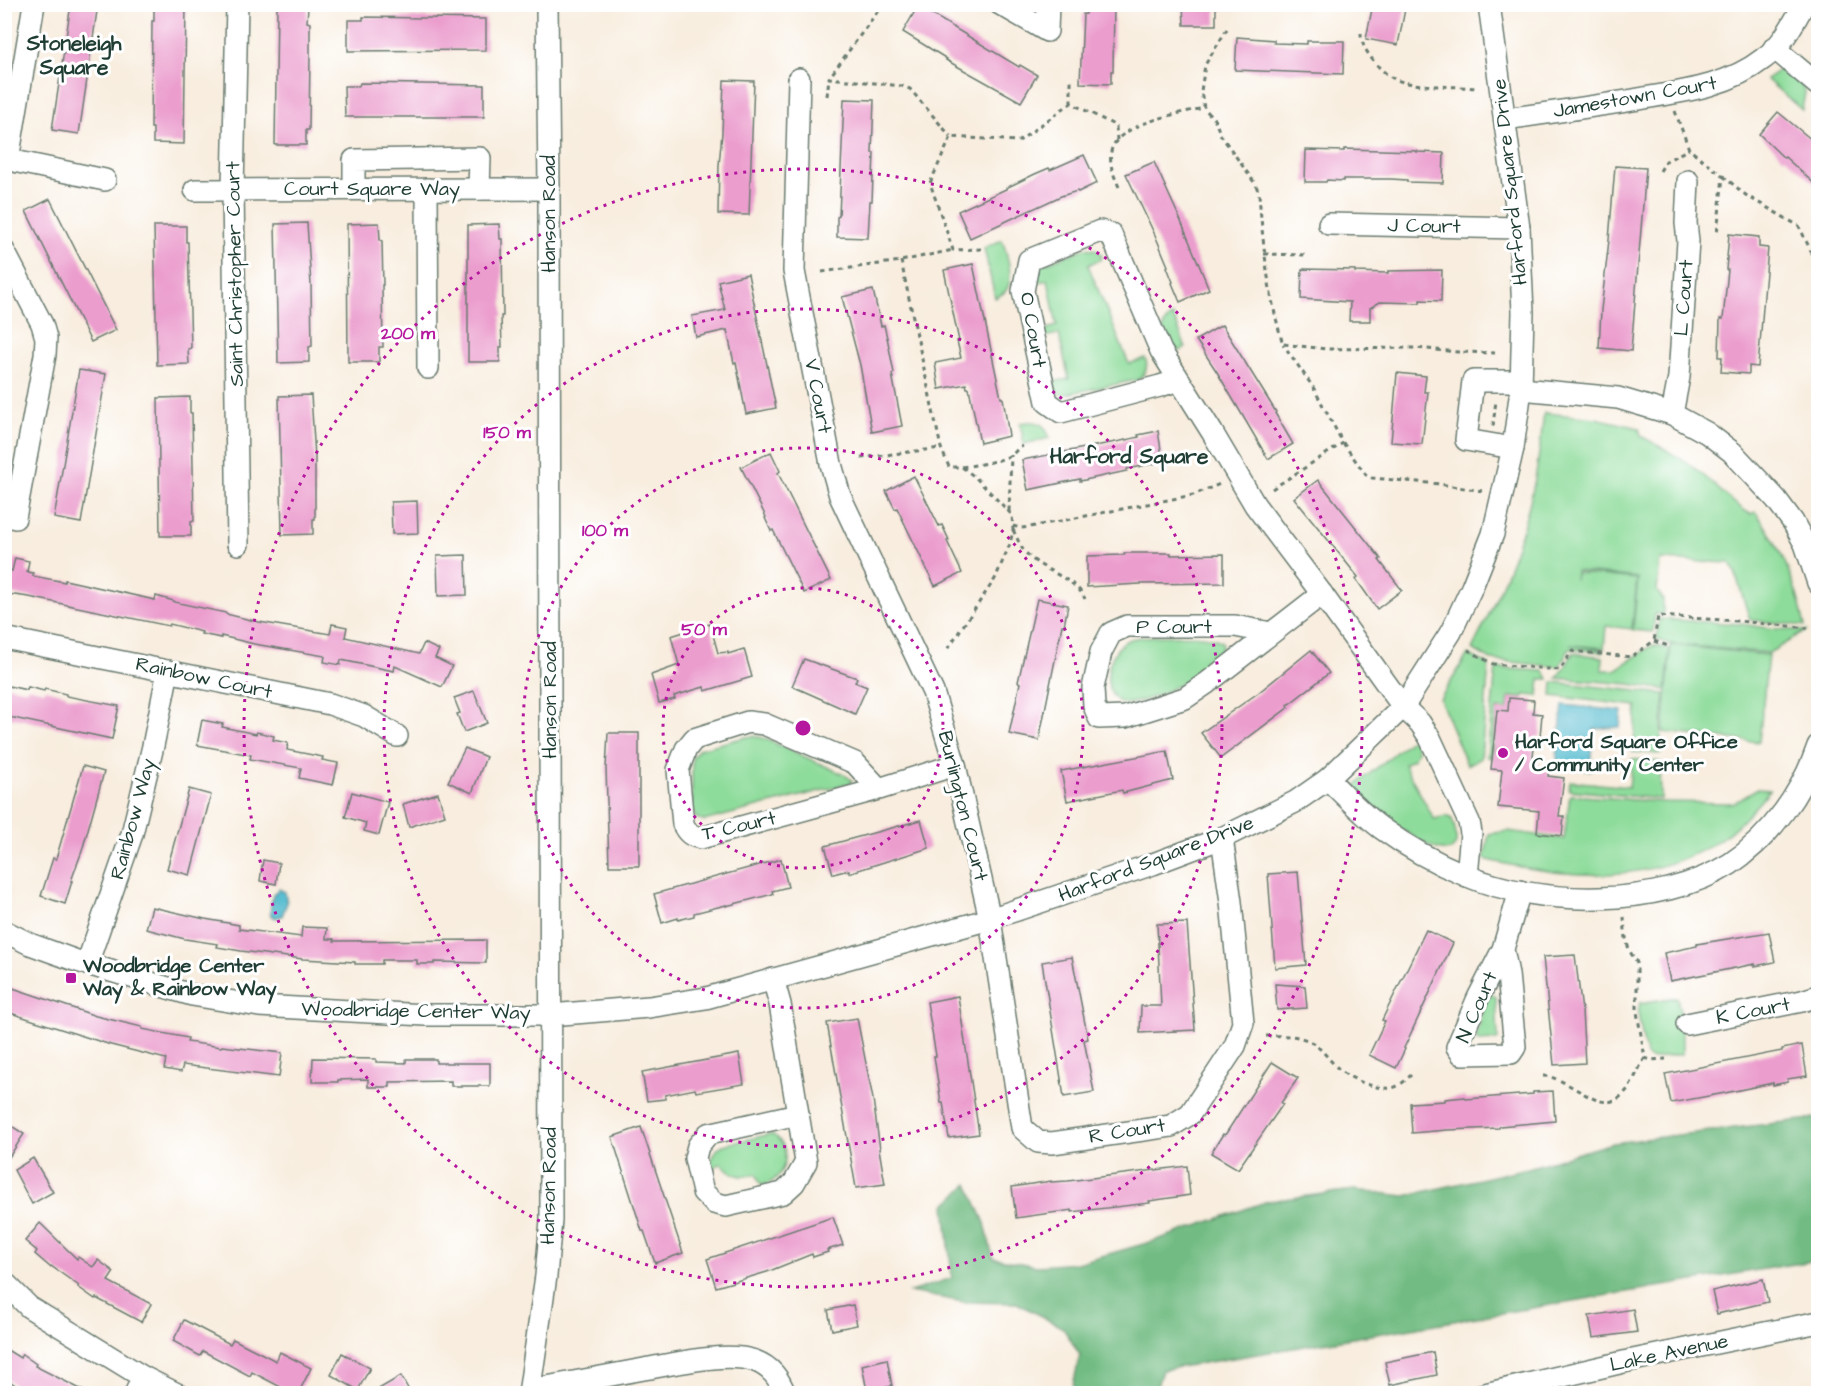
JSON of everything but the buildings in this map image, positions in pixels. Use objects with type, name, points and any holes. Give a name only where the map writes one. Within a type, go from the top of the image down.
[{"type":"street","points":[[34,4],[6,159],[105,180]]},
{"type":"street","name":"Saint Christopher Court","points":[[237,4],[233,190],[238,544]]},
{"type":"street","name":"Hanson Road","points":[[529,1392],[546,1276],[551,1220],[547,4]]},
{"type":"street","points":[[1000,4],[1047,32],[1047,4]]},
{"type":"street","name":"Harford Square Drive","points":[[550,1015],[649,1008],[706,998],[990,919],[1153,864],[1222,838],[1295,802],[1328,779],[1403,708],[1451,632],[1472,587],[1493,534],[1514,448],[1521,385],[1523,312],[1519,228],[1489,4]]},
{"type":"street","name":"Jamestown Court","points":[[1505,119],[1661,95],[1720,83],[1748,70],[1765,58],[1788,33],[1804,4]]},
{"type":"street","points":[[1774,48],[1818,85]]},
{"type":"street","name":"V Court","points":[[799,79],[794,271],[831,464],[840,496],[933,692]]},
{"type":"street","points":[[354,188],[354,160],[480,158],[480,189]]},
{"type":"street","name":"L Court","points":[[1672,414],[1679,377],[1688,241],[1686,223],[1688,181]]},
{"type":"street","points":[[427,189],[428,368]]},
{"type":"street","name":"Court Square Way","points":[[195,190],[549,189]]},
{"type":"street","name":"J Court","points":[[1329,224],[1519,228]]},
{"type":"street","name":"O Court","points":[[1179,380],[1061,412],[1047,402],[1023,291],[1029,260],[1100,231],[1111,234],[1161,351],[1179,380],[1237,474],[1255,505],[1403,708],[1420,723],[1430,738],[1469,822],[1471,833],[1467,876]]},
{"type":"street","points":[[4,251],[42,324],[46,338],[45,355],[15,518]]},
{"type":"street","points":[[1514,448],[1466,440],[1473,381],[1618,398],[1672,414],[1707,433],[1732,452],[1776,499],[1812,541],[1818,583]]},
{"type":"street","name":"P Court","points":[[1271,633],[1235,626],[1127,626],[1111,633],[1101,652],[1093,688],[1094,706],[1099,718],[1125,717],[1185,698],[1207,683],[1322,594]]},
{"type":"street","name":"Rainbow Court","points":[[4,638],[330,704],[364,716],[397,736]]},
{"type":"street","name":"Rainbow Way","points":[[87,964],[132,834],[168,671]]},
{"type":"street","name":"Burlington Court","points":[[933,692],[955,765],[990,919]]},
{"type":"street","name":"T Court","points":[[879,789],[855,763],[764,724],[748,723],[694,739],[686,749],[678,770],[683,824],[686,832],[701,838],[879,789],[955,765]]},
{"type":"street","points":[[1328,779],[1355,807],[1411,849],[1467,876],[1520,891],[1603,898],[1649,893],[1688,883],[1729,864],[1754,845],[1793,799],[1807,774],[1818,746]]},
{"type":"street","name":"R Court","points":[[990,919],[1022,1128],[1038,1142],[1052,1143],[1171,1126],[1190,1114],[1235,1046],[1243,1023],[1232,902],[1222,838]]},
{"type":"street","name":"N Court","points":[[1503,950],[1508,974],[1515,1047],[1511,1053],[1462,1054],[1457,1047],[1478,998],[1503,950],[1520,891]]},
{"type":"street","name":"Woodbridge Center Way","points":[[4,932],[87,964],[192,995],[259,1006],[425,1015],[550,1015]]},
{"type":"street","points":[[773,979],[780,1005],[806,1162],[794,1183],[783,1192],[726,1206],[714,1203],[703,1192],[695,1158],[698,1146],[708,1134],[798,1114]]},
{"type":"street","name":"K Court","points":[[1687,1024],[1818,996]]},
{"type":"street","points":[[4,1282],[29,1307],[139,1385],[177,1394]]},
{"type":"street","name":"Lake Avenue","points":[[1485,1394],[1628,1361],[1818,1324]]},
{"type":"street","points":[[529,1392],[691,1361],[734,1357],[753,1360],[768,1367],[779,1379],[784,1394]]},
{"type":"path","points":[[827,96],[828,78],[884,4]]},
{"type":"path","points":[[1227,29],[1205,65],[1201,90],[1204,108],[1215,120],[1220,134],[1256,185],[1259,194],[1264,254],[1276,320],[1283,344],[1313,387],[1343,443],[1366,475],[1372,478],[1440,484],[1482,491]]},
{"type":"path","points":[[1361,33],[1361,40],[1375,63],[1398,80],[1476,87]]},
{"type":"path","points":[[828,78],[902,86],[910,89],[951,137],[1019,141],[1071,103]]},
{"type":"path","points":[[1071,78],[1071,103]]},
{"type":"path","points":[[1071,103],[1112,124],[1116,128],[1117,140]]},
{"type":"path","points":[[1119,188],[1112,171],[1111,158],[1111,149],[1117,140],[1130,129],[1204,108]]},
{"type":"path","points":[[951,137],[930,183],[952,250]]},
{"type":"path","points":[[1660,171],[1666,161],[1689,149]]},
{"type":"path","points":[[1723,176],[1747,196],[1799,226],[1818,266]]},
{"type":"path","points":[[822,272],[901,261],[952,250],[981,249]]},
{"type":"path","points":[[1264,254],[1307,255]]},
{"type":"path","points":[[901,261],[941,448],[949,467],[985,464],[1011,455],[1023,446]]},
{"type":"path","points":[[1283,344],[1326,349],[1416,348],[1497,353]]},
{"type":"path","points":[[1491,434],[1497,392]]},
{"type":"path","points":[[1272,489],[1343,443]]},
{"type":"path","points":[[861,458],[941,448]]},
{"type":"path","points":[[1009,511],[1011,455]]},
{"type":"path","points":[[946,651],[995,579],[1010,544],[1013,528],[1012,515],[1009,511],[962,467]]},
{"type":"path","points":[[1013,528],[1030,527],[1193,495],[1214,487],[1237,474]]},
{"type":"path","points":[[1013,528],[1019,545],[1028,556],[1075,586],[1082,592],[1085,599]]},
{"type":"path","points":[[1468,650],[1493,664],[1560,670],[1572,651],[1631,657],[1654,641],[1658,616],[1808,628]]},
{"type":"path","points":[[1654,641],[1671,647]]},
{"type":"path","points":[[1543,1076],[1560,1080],[1599,1101],[1614,1101],[1628,1088],[1645,1058],[1636,1012],[1637,963],[1635,957],[1630,953],[1627,942],[1624,914]]},
{"type":"path","points":[[1266,1036],[1297,1036],[1311,1042],[1319,1047],[1341,1071],[1357,1082],[1392,1088],[1411,1075]]},
{"type":"path","points":[[1645,1058],[1666,1059]]},
{"type":"green space","points":[[1781,69],[1802,86],[1805,92],[1802,110],[1766,79]]},
{"type":"green space","points":[[1002,240],[1008,258],[1010,278],[1006,291],[995,298],[984,248]]},
{"type":"green space","points":[[1086,248],[1097,250],[1102,255],[1101,259],[1088,265],[1129,364],[1145,358],[1146,370],[1137,380],[1062,395],[1051,386],[1052,382],[1069,379],[1059,334],[1043,337],[1040,331],[1057,326],[1048,280],[1035,283],[1034,272],[1039,266]]},
{"type":"green space","points":[[1173,316],[1186,348],[1180,351],[1170,348],[1163,330],[1165,323]]},
{"type":"green space","points":[[1544,413],[1596,418],[1639,428],[1641,436],[1670,452],[1705,476],[1750,514],[1756,512],[1787,567],[1805,626],[1750,620],[1730,563],[1660,560],[1657,591],[1663,599],[1663,614],[1655,614],[1653,632],[1633,630],[1638,578],[1576,571],[1575,580],[1576,573],[1637,579],[1632,629],[1606,626],[1604,648],[1570,645],[1604,650],[1603,652],[1569,649],[1559,667],[1491,660],[1472,649],[1504,581],[1523,527],[1536,473]]},
{"type":"green space","points":[[1020,423],[1042,425],[1050,438],[1024,444]]},
{"type":"green space","points":[[1659,619],[1806,631],[1769,653],[1670,644],[1657,640]]},
{"type":"green space","points":[[1182,635],[1208,637],[1222,642],[1220,652],[1196,674],[1144,700],[1130,703],[1120,702],[1113,696],[1108,671],[1120,646],[1129,639],[1137,637]]},
{"type":"green space","points":[[1653,645],[1670,649],[1666,690],[1629,684],[1557,678],[1573,653],[1603,657],[1602,670],[1615,670]]},
{"type":"green space","points":[[1671,645],[1768,655],[1759,742],[1663,732]]},
{"type":"green space","points":[[1468,654],[1489,665],[1481,758],[1467,765],[1440,699]]},
{"type":"green space","points":[[1496,668],[1544,671],[1548,679],[1540,679],[1538,696],[1509,697],[1507,710],[1497,709],[1491,758],[1487,757]]},
{"type":"green space","points":[[1553,682],[1665,694],[1661,754],[1633,752],[1637,706],[1552,696]]},
{"type":"green space","points":[[754,736],[843,774],[852,780],[851,783],[704,821],[696,818],[692,809],[692,758],[699,749]]},
{"type":"green space","points":[[1412,739],[1416,743],[1417,752],[1413,759],[1404,764],[1434,819],[1447,816],[1452,819],[1456,841],[1450,850],[1437,849],[1419,840],[1379,812],[1354,790],[1357,784]]},
{"type":"green space","points":[[1632,759],[1660,762],[1661,799],[1569,790],[1570,781],[1629,787]]},
{"type":"green space","points":[[1756,789],[1770,790],[1731,831],[1698,852],[1669,864],[1639,871],[1577,874],[1514,866],[1484,859],[1489,834],[1508,831],[1564,839],[1570,795],[1663,802],[1733,803]]},
{"type":"green space","points":[[1488,994],[1496,997],[1498,1039],[1478,1041],[1476,1038]]},
{"type":"green space","points":[[1677,997],[1682,1022],[1682,1054],[1651,1059],[1646,1056],[1638,1013],[1640,1003]]},
{"type":"green space","points":[[1818,1118],[1818,1260],[1162,1370],[1155,1393],[1077,1393],[1073,1385],[1080,1355],[1063,1328],[1017,1303],[963,1302],[910,1292],[952,1278],[945,1205],[968,1184],[985,1223],[993,1258],[1037,1266],[1077,1263],[1154,1241],[1268,1201],[1354,1190],[1405,1196],[1528,1168],[1612,1143]]},
{"type":"green space","points":[[771,1134],[783,1146],[785,1154],[782,1170],[770,1182],[762,1185],[756,1174],[737,1175],[721,1163],[710,1169],[713,1155],[723,1145]]},
{"type":"water","points":[[1563,705],[1622,711],[1620,727],[1594,729],[1591,770],[1556,766]]},
{"type":"water","points":[[279,889],[285,892],[287,903],[282,916],[276,918],[271,916],[270,908],[273,894]]},
{"type":"place","name":"Harford Square Office / Community Center","points":[[1503,753]]},
{"type":"place","name":"Woodbridge Center Way & Rainbow Way","points":[[71,978]]},
{"type":"district","name":"Stoneleigh Square","points":[[74,55]]},
{"type":"district","name":"Harford Square","points":[[1129,456]]}]
